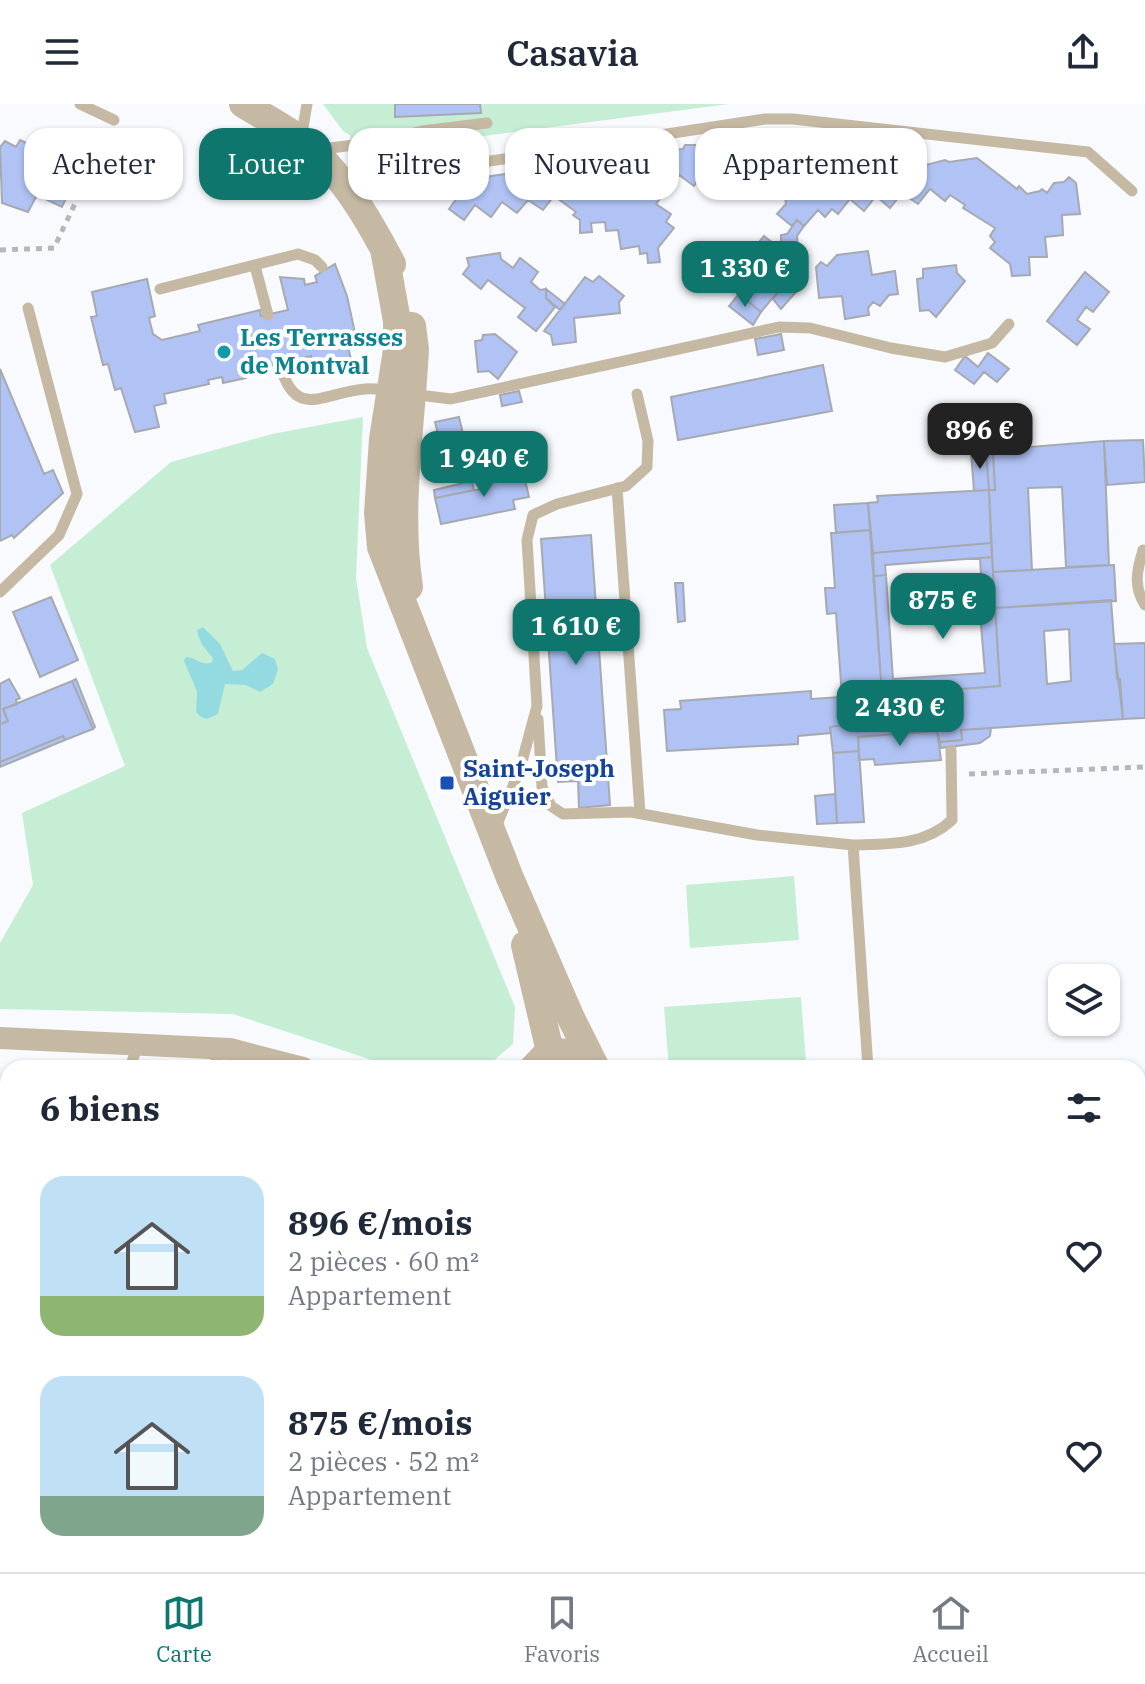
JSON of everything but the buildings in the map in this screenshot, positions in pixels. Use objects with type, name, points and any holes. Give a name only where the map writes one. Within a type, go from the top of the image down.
[{"type":"street","points":[[243,104],[280,128]]},
{"type":"street","points":[[332,172],[343,183],[384,249],[396,271],[411,316],[415,349],[402,393],[407,440],[404,557],[414,629],[510,878],[592,1060]]},
{"type":"street","points":[[510,878],[556,1058]]},
{"type":"street","points":[[0,1038],[138,1044],[217,1058],[258,1054],[277,1060]]},
{"type":"lane","points":[[80,104],[114,120]]},
{"type":"lane","points":[[306,128],[307,104]]},
{"type":"lane","points":[[343,183],[765,119],[793,119],[1088,152],[1132,191]]},
{"type":"lane","points":[[332,144],[383,141],[422,131],[487,123]]},
{"type":"lane","points":[[160,289],[298,254],[315,260],[322,267]]},
{"type":"lane","points":[[255,266],[268,315]]},
{"type":"lane","points":[[0,592],[59,535],[77,494],[28,308]]},
{"type":"lane","points":[[280,364],[285,383],[293,394],[304,399],[318,399],[367,388],[451,399],[779,327],[810,328],[891,348],[945,357],[992,343],[1009,324]]},
{"type":"lane","points":[[637,394],[648,441],[647,467],[626,486],[557,504],[533,515],[527,540],[542,787],[551,806],[563,814],[640,813],[757,835],[853,845],[889,844],[938,833],[952,820],[951,750]]},
{"type":"lane","points":[[617,488],[640,813]]},
{"type":"lane","points":[[1143,550],[1137,569],[1137,585],[1145,605]]},
{"type":"lane","points":[[493,835],[520,769],[537,706]]},
{"type":"lane","points":[[853,845],[867,1060]]},
{"type":"lane","points":[[133,1060],[138,1044]]},
{"type":"path","points":[[0,250],[54,248],[114,120]]},
{"type":"path","points":[[952,774],[1145,767]]},
{"type":"green space","points":[[323,104],[729,104],[544,128],[505,128],[505,133],[489,135],[489,128],[348,128],[348,134]]},
{"type":"green space","points":[[363,417],[356,578],[367,648],[515,1007],[513,1044],[494,1060],[372,1060],[233,1014],[0,1009],[0,943],[33,885],[22,813],[125,766],[50,565],[171,462],[272,434]]},
{"type":"green space","points":[[794,876],[799,940],[690,948],[686,885]]},
{"type":"green space","points":[[801,997],[806,1060],[668,1060],[664,1007]]},
{"type":"water","points":[[203,627],[220,644],[233,671],[242,670],[262,653],[275,659],[278,669],[273,684],[260,692],[246,685],[225,684],[218,714],[207,719],[196,712],[197,691],[184,661],[186,657],[212,662],[213,658],[198,634],[197,630]]},
{"type":"place","name":"Les Terrasses de Montval","points":[[224,352]]},
{"type":"place","name":"Saint-Joseph Aiguier","points":[[447,783]]}]
